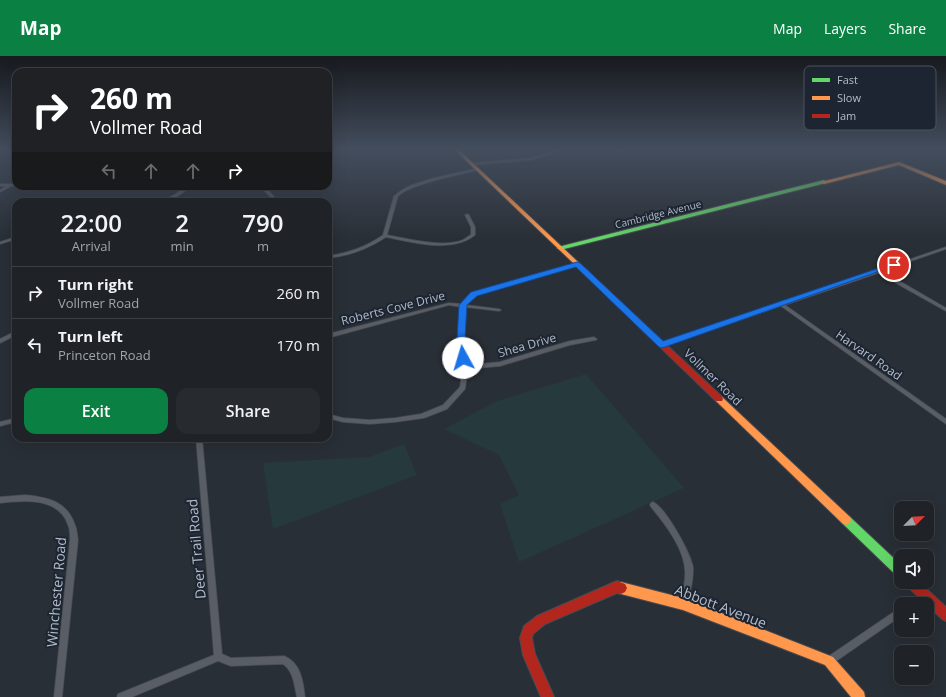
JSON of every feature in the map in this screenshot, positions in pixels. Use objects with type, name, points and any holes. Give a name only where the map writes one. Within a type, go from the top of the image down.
[{"type":"street","points":[[332,256],[353,252],[372,245],[385,236],[396,196],[400,192],[433,180]]},
{"type":"street","name":"Vollmer Road","points":[[489,180],[894,565]]},
{"type":"street","name":"Cambridge Avenue","points":[[560,248],[832,180]]},
{"type":"street","points":[[0,185],[11,185]]},
{"type":"street","points":[[0,191],[11,185]]},
{"type":"street","points":[[171,198],[183,190]]},
{"type":"street","points":[[266,190],[273,198]]},
{"type":"street","points":[[385,236],[429,243],[455,244],[468,240],[474,235],[473,227],[467,215]]},
{"type":"street","points":[[0,243],[12,239]]},
{"type":"street","points":[[662,345],[946,248]]},
{"type":"street","name":"Roberts Cove Drive","points":[[332,417],[343,420],[370,422],[395,420],[428,414],[445,407],[463,388],[466,367],[463,358],[461,339],[463,305],[478,292],[577,264]]},
{"type":"street","points":[[878,271],[946,310]]},
{"type":"street","name":"Roberts Cove Drive","points":[[332,335],[438,306],[449,304],[463,305]]},
{"type":"street","name":"Harvard Road","points":[[781,304],[946,422]]},
{"type":"street","points":[[463,305],[499,310]]},
{"type":"street","points":[[0,341],[12,335]]},
{"type":"street","name":"Shea Drive","points":[[466,367],[500,364],[570,343],[594,339]]},
{"type":"street","points":[[0,424],[12,421]]},
{"type":"street","name":"Deer Trail Road","points":[[199,442],[218,657]]},
{"type":"street","name":"Winchester Road","points":[[0,500],[27,497],[52,503],[67,514],[74,529],[58,697]]},
{"type":"street","points":[[653,504],[667,520],[689,562],[690,576],[683,604]]},
{"type":"street","name":"Abbott Avenue","points":[[548,697],[530,658],[526,646],[526,633],[533,624],[617,587],[649,594],[683,604],[829,661]]},
{"type":"street","points":[[919,589],[946,615]]},
{"type":"street","points":[[859,697],[829,661],[894,616]]},
{"type":"street","points":[[121,697],[218,657],[232,662],[284,660],[291,665],[296,672],[301,697]]},
{"type":"shaded area","points":[[586,374],[684,488],[519,562],[500,504],[519,495],[499,455],[444,429],[497,401]]},
{"type":"shaded area","points":[[404,444],[417,475],[273,529],[263,463],[369,457]]},
{"type":"traffic: fast","points":[[560,248],[824,182]]},
{"type":"traffic: fast","points":[[846,520],[894,565]]},
{"type":"traffic: slow","points":[[489,180],[593,279]]},
{"type":"traffic: slow","points":[[824,182],[832,180]]},
{"type":"traffic: slow","points":[[939,180],[946,183]]},
{"type":"traffic: slow","points":[[719,399],[846,520]]},
{"type":"traffic: slow","points":[[621,588],[683,604],[829,661],[859,697]]},
{"type":"traffic: jam","points":[[593,279],[719,399]]},
{"type":"traffic: jam","points":[[548,697],[529,655],[526,638],[528,630],[541,620],[617,587],[621,588]]},
{"type":"traffic: jam","points":[[918,589],[946,615]]},
{"type":"route","points":[[463,358],[461,339],[463,305],[474,294],[577,264],[662,345],[894,265]]}]
